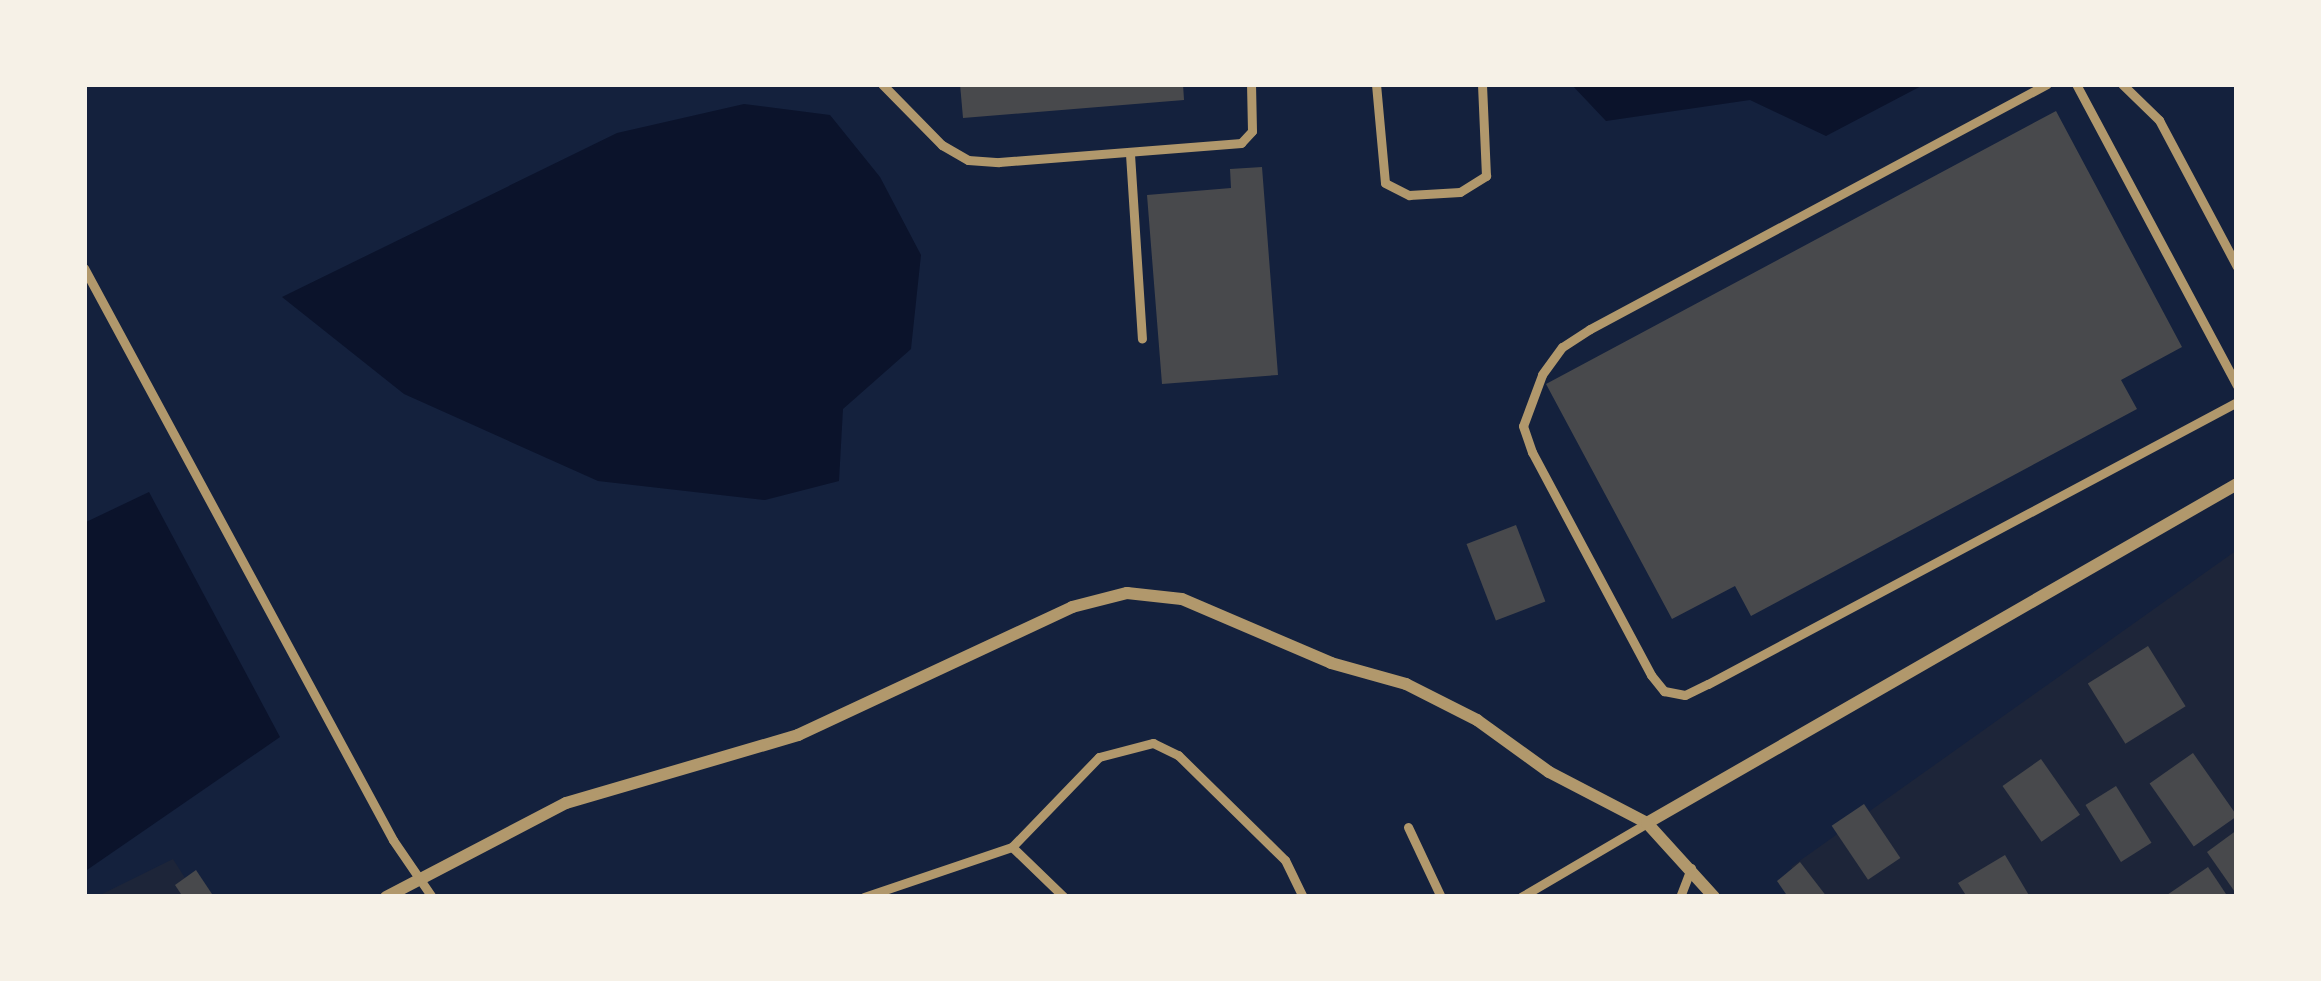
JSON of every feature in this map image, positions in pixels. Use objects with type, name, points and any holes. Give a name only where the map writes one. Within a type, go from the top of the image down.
[{"type":"street","points":[[1647,824],[2237,484]]},
{"type":"street","points":[[386,897],[566,803],[798,735],[1072,607],[1127,593],[1182,599],[1314,657],[1406,684],[1647,824],[1714,897]]},
{"type":"lane","points":[[882,84],[968,160],[1130,154],[1241,143],[1252,131],[1251,84]]},
{"type":"lane","points":[[1376,84],[1385,184],[1409,195],[1460,192],[1486,176],[1482,84]]},
{"type":"lane","points":[[2047,84],[1590,329],[1562,347],[1542,375],[1523,426],[1532,452],[1651,675],[1664,691],[1685,694],[1708,684],[2237,402]]},
{"type":"lane","points":[[2076,84],[2237,386]]},
{"type":"lane","points":[[2122,84],[2159,120],[2237,266]]},
{"type":"lane","points":[[1130,154],[1142,339]]},
{"type":"lane","points":[[84,268],[418,880],[432,897]]},
{"type":"lane","points":[[864,897],[1012,847],[1099,757],[1153,743],[1178,755],[1285,860],[1303,897]]},
{"type":"lane","points":[[1521,897],[1647,824]]},
{"type":"lane","points":[[1408,827],[1442,897]]},
{"type":"lane","points":[[1012,847],[1064,897]]},
{"type":"lane","points":[[1680,897],[1691,868]]},
{"type":"shaded area","points":[[1571,84],[1925,84],[1826,136],[1750,100],[1606,121]]},
{"type":"shaded area","points":[[744,104],[830,115],[880,177],[921,255],[911,349],[843,409],[839,481],[765,500],[598,481],[404,394],[282,297],[617,133]]},
{"type":"shaded area","points":[[149,492],[280,737],[84,872],[84,523]]},
{"type":"shaded area","points":[[2237,550],[2237,897],[1814,897],[1791,867]]},
{"type":"shaded area","points":[[173,859],[197,897],[96,897]]},
{"type":"building","points":[[960,84],[1183,84],[1184,100],[963,118]]},
{"type":"building","points":[[2056,111],[2182,347],[2121,380],[2137,409],[1751,616],[1735,586],[1672,619],[1546,384]]},
{"type":"building","points":[[1262,167],[1278,375],[1162,384],[1147,195],[1231,188],[1230,169]]},
{"type":"building","points":[[1516,525],[1545,602],[1496,621],[1467,544]]},
{"type":"building","points":[[2148,646],[2186,706],[2125,744],[2088,684]]},
{"type":"building","points":[[2193,753],[2237,816],[2194,846],[2150,783]]},
{"type":"building","points":[[2041,759],[2080,815],[2042,842],[2002,786]]},
{"type":"building","points":[[2116,786],[2152,843],[2121,862],[2085,805]]},
{"type":"building","points":[[1864,804],[1900,858],[1868,880],[1832,826]]},
{"type":"building","points":[[2237,830],[2237,895],[2207,852]]},
{"type":"building","points":[[2005,855],[2030,897],[1967,897],[1958,883]]},
{"type":"building","points":[[1800,862],[1827,897],[1788,897],[1777,881]]},
{"type":"building","points":[[2208,867],[2228,897],[2164,897]]},
{"type":"building","points":[[196,870],[214,897],[183,897],[175,885]]}]
